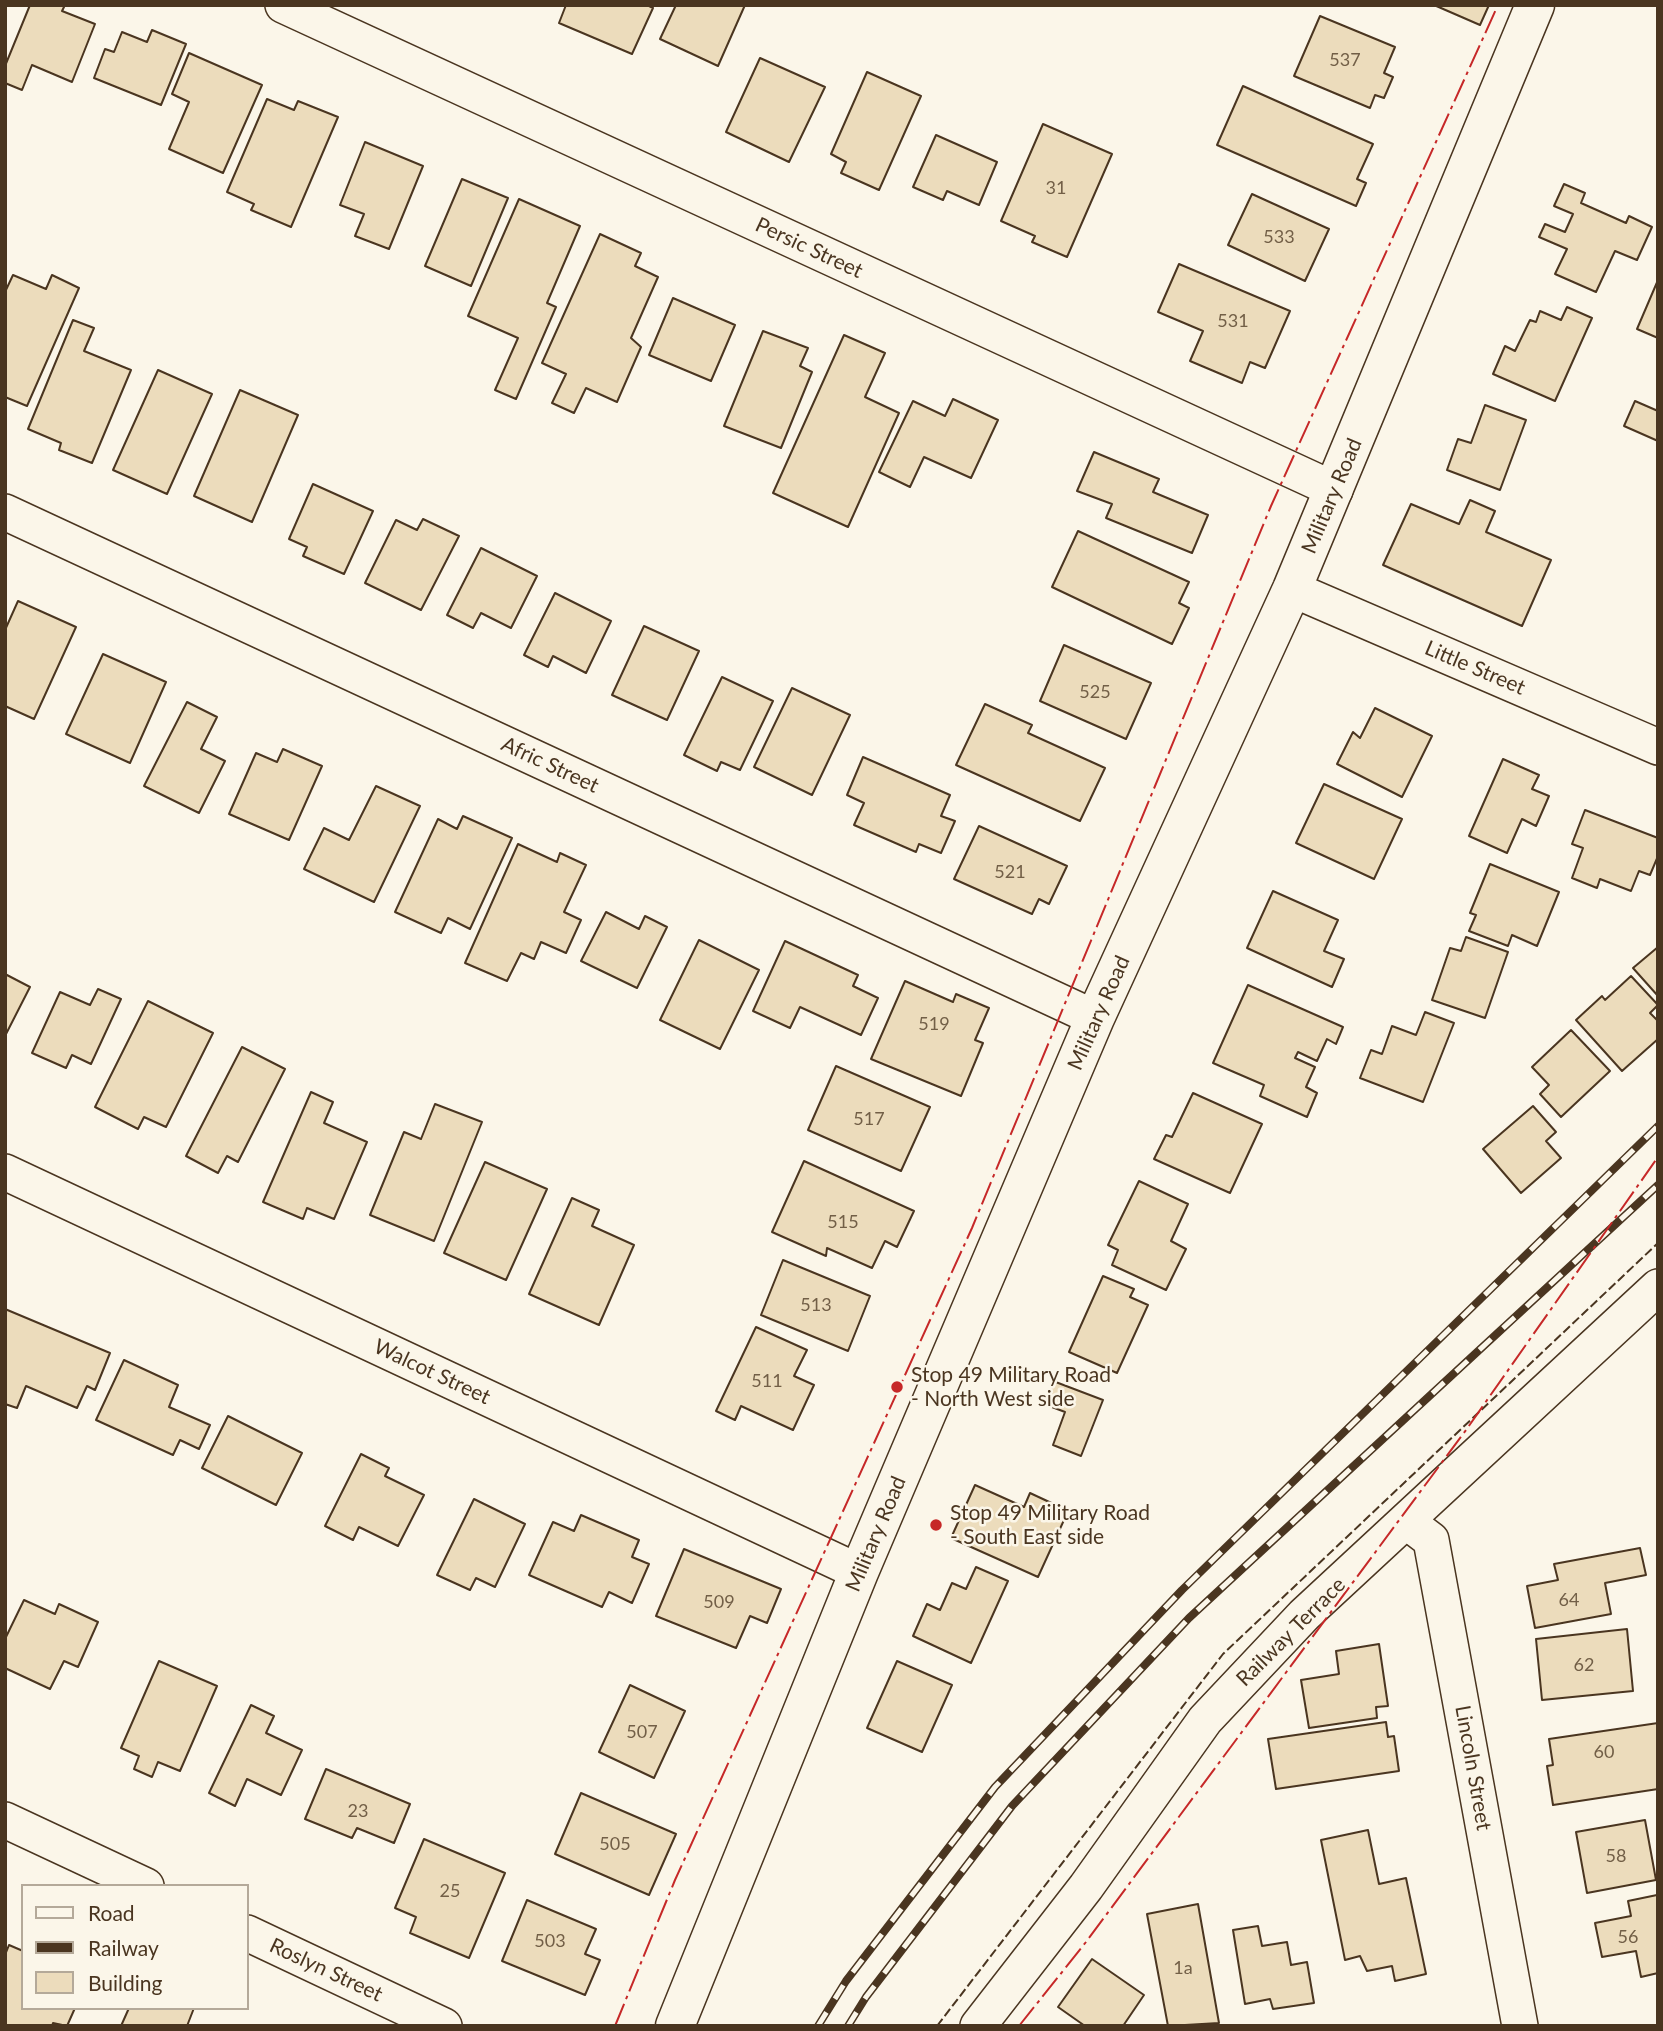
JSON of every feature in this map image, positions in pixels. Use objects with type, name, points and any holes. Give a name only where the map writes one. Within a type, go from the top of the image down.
[{"type":"main road","name":"Military Road","points":[[675,2026],[859,1572],[1096,1018],[1335,490],[1535,5]]},
{"type":"street","name":"Persic Street","points":[[283,5],[1335,490]]},
{"type":"street","name":"Afric Street","points":[[5,512],[1096,1018]]},
{"type":"street","name":"Little Street","points":[[1292,589],[1658,747]]},
{"type":"street","name":"Walcot Street","points":[[5,1172],[859,1572]]},
{"type":"street","name":"Railway Terrace","points":[[978,2026],[1086,1887],[1205,1720],[1304,1615],[1658,1287]]},
{"type":"street","name":"Lincoln Street","points":[[1406,1521],[1431,1540],[1520,2026]]},
{"type":"street","points":[[5,1820],[142,1884]]},
{"type":"street","name":"Roslyn Street","points":[[248,1933],[444,2026]]},
{"type":"building","points":[[30,5],[65,5],[62,11],[95,24],[72,82],[32,65],[22,90],[5,83],[5,66]]},
{"type":"building","points":[[566,5],[647,5],[653,8],[632,54],[559,23]]},
{"type":"building","points":[[676,5],[745,5],[718,66],[660,39]]},
{"type":"building","points":[[1434,5],[1489,5],[1480,25]]},
{"type":"building","points":[[1320,16],[1395,47],[1384,73],[1393,77],[1384,98],[1375,95],[1370,108],[1294,76]]},
{"type":"building","points":[[152,30],[186,44],[161,105],[94,78],[105,49],[114,52],[122,32],[147,42]]},
{"type":"building","points":[[189,53],[262,85],[223,173],[169,149],[189,102],[172,94]]},
{"type":"building","points":[[760,58],[825,87],[789,162],[726,132]]},
{"type":"building","points":[[867,72],[921,96],[879,190],[841,173],[846,162],[831,154]]},
{"type":"building","points":[[1243,86],[1373,144],[1357,179],[1366,183],[1356,206],[1217,145]]},
{"type":"building","points":[[267,99],[294,110],[298,101],[338,117],[291,227],[251,210],[254,204],[227,192]]},
{"type":"building","points":[[1043,124],[1112,154],[1067,257],[1032,242],[1035,236],[1001,221]]},
{"type":"building","points":[[936,135],[997,162],[979,205],[947,191],[943,200],[913,187]]},
{"type":"building","points":[[365,142],[423,166],[389,249],[355,236],[364,214],[340,205]]},
{"type":"building","points":[[462,179],[508,198],[471,286],[425,266]]},
{"type":"building","points":[[1564,184],[1585,193],[1581,203],[1626,223],[1629,216],[1652,227],[1637,260],[1615,251],[1596,292],[1555,274],[1567,249],[1539,237],[1545,224],[1565,232],[1573,214],[1554,206]]},
{"type":"building","points":[[1252,194],[1329,229],[1305,281],[1228,245]]},
{"type":"building","points":[[519,199],[580,226],[547,303],[556,307],[516,399],[495,390],[518,338],[468,316]]},
{"type":"building","points":[[600,234],[641,253],[635,266],[658,277],[631,338],[641,347],[617,402],[586,388],[574,413],[552,403],[566,374],[542,363]]},
{"type":"building","points":[[1179,264],[1290,311],[1265,368],[1250,362],[1242,383],[1190,361],[1203,331],[1158,312]]},
{"type":"building","points":[[13,275],[46,289],[52,275],[79,288],[27,406],[5,397],[5,292]]},
{"type":"building","points":[[1658,280],[1658,338],[1637,329]]},
{"type":"building","points":[[673,298],[735,325],[711,381],[649,355]]},
{"type":"building","points":[[1567,307],[1592,318],[1555,401],[1493,374],[1505,346],[1515,351],[1530,320],[1536,322],[1540,311],[1561,320]]},
{"type":"building","points":[[73,320],[94,328],[84,351],[131,370],[92,463],[59,450],[61,443],[28,429]]},
{"type":"building","points":[[763,331],[808,348],[800,366],[812,372],[781,448],[724,426]]},
{"type":"building","points":[[844,335],[885,353],[865,397],[899,413],[848,527],[773,493]]},
{"type":"building","points":[[158,370],[212,394],[167,494],[113,470]]},
{"type":"building","points":[[240,390],[298,415],[252,522],[194,496]]},
{"type":"building","points":[[953,399],[998,420],[971,478],[924,457],[910,487],[879,472],[913,401],[945,416]]},
{"type":"building","points":[[1635,401],[1658,411],[1658,441],[1624,426]]},
{"type":"building","points":[[1485,405],[1526,420],[1500,490],[1447,470],[1458,439],[1471,443]]},
{"type":"building","points":[[1094,452],[1159,479],[1153,492],[1208,515],[1192,553],[1106,518],[1112,504],[1077,491]]},
{"type":"building","points":[[313,484],[373,511],[344,574],[303,556],[307,547],[289,539]]},
{"type":"building","points":[[1470,500],[1495,511],[1486,532],[1551,560],[1522,626],[1383,565],[1411,504],[1459,524]]},
{"type":"building","points":[[423,519],[459,536],[421,610],[365,583],[396,520],[417,530]]},
{"type":"building","points":[[1078,531],[1189,582],[1179,603],[1189,608],[1172,644],[1052,587]]},
{"type":"building","points":[[481,548],[537,576],[511,628],[481,613],[473,628],[447,615]]},
{"type":"building","points":[[555,593],[611,621],[586,673],[553,656],[548,667],[524,655]]},
{"type":"building","points":[[18,601],[76,627],[34,719],[5,706],[5,630]]},
{"type":"building","points":[[644,626],[699,651],[667,720],[612,695]]},
{"type":"building","points":[[1064,645],[1151,683],[1126,739],[1040,701]]},
{"type":"building","points":[[103,654],[166,682],[130,763],[66,734]]},
{"type":"building","points":[[722,677],[773,701],[740,770],[721,762],[717,771],[684,755]]},
{"type":"building","points":[[792,688],[850,715],[812,795],[754,767]]},
{"type":"building","points":[[187,702],[217,717],[201,749],[225,761],[199,813],[144,786]]},
{"type":"building","points":[[985,704],[1032,725],[1028,733],[1105,768],[1080,821],[956,765]]},
{"type":"building","points":[[1375,708],[1432,736],[1402,797],[1337,764],[1353,732],[1360,738]]},
{"type":"building","points":[[283,749],[322,766],[289,840],[229,814],[256,753],[277,762]]},
{"type":"building","points":[[863,757],[950,795],[941,816],[955,821],[941,853],[919,844],[916,852],[854,825],[864,803],[847,795]]},
{"type":"building","points":[[1503,759],[1539,775],[1532,789],[1549,796],[1536,826],[1522,819],[1507,853],[1469,836]]},
{"type":"building","points":[[1324,784],[1402,819],[1374,879],[1296,843]]},
{"type":"building","points":[[376,786],[420,806],[374,902],[304,869],[324,828],[349,840]]},
{"type":"building","points":[[1585,810],[1658,838],[1658,856],[1650,875],[1639,871],[1631,891],[1600,879],[1597,888],[1572,878],[1583,848],[1572,844]]},
{"type":"building","points":[[463,816],[512,838],[470,929],[448,918],[441,933],[395,912],[438,819],[457,829]]},
{"type":"building","points":[[979,826],[1067,866],[1049,904],[1039,899],[1032,914],[954,879]]},
{"type":"building","points":[[518,844],[557,862],[560,853],[586,865],[564,912],[581,920],[566,953],[541,942],[534,959],[521,953],[507,981],[465,963]]},
{"type":"building","points":[[1490,864],[1559,892],[1537,946],[1512,935],[1508,946],[1469,931],[1476,915],[1470,913]]},
{"type":"building","points":[[1273,891],[1338,920],[1324,951],[1344,959],[1332,987],[1247,948]]},
{"type":"building","points":[[606,912],[639,929],[645,916],[667,927],[637,988],[581,961]]},
{"type":"building","points":[[1466,937],[1508,952],[1485,1018],[1432,1000],[1450,948],[1461,951]]},
{"type":"building","points":[[699,940],[759,970],[720,1049],[660,1020]]},
{"type":"building","points":[[785,941],[858,975],[853,986],[878,998],[861,1035],[800,1007],[790,1028],[753,1011]]},
{"type":"building","points":[[1658,947],[1658,996],[1633,968]]},
{"type":"building","points":[[5,974],[30,987],[5,1036]]},
{"type":"building","points":[[1631,976],[1658,1005],[1650,1013],[1658,1021],[1658,1039],[1622,1071],[1576,1020],[1602,996],[1605,1000]]},
{"type":"building","points":[[905,981],[953,1002],[956,994],[989,1008],[975,1040],[983,1043],[961,1096],[871,1059]]},
{"type":"building","points":[[1248,985],[1343,1027],[1336,1044],[1327,1039],[1317,1061],[1298,1052],[1295,1058],[1315,1067],[1306,1087],[1317,1093],[1307,1117],[1260,1096],[1264,1085],[1213,1063]]},
{"type":"building","points":[[98,989],[121,999],[91,1064],[72,1055],[66,1068],[32,1053],[60,992],[90,1005]]},
{"type":"building","points":[[148,1001],[213,1033],[166,1127],[144,1117],[138,1129],[95,1107]]},
{"type":"building","points":[[1425,1012],[1454,1023],[1423,1102],[1360,1078],[1371,1050],[1382,1054],[1392,1026],[1416,1035]]},
{"type":"building","points":[[1571,1030],[1610,1071],[1561,1117],[1540,1094],[1549,1085],[1532,1067]]},
{"type":"building","points":[[242,1047],[285,1069],[238,1162],[227,1156],[218,1173],[186,1156]]},
{"type":"building","points":[[836,1066],[930,1107],[901,1171],[808,1130]]},
{"type":"building","points":[[311,1092],[333,1102],[324,1123],[367,1142],[334,1219],[307,1208],[303,1219],[263,1202]]},
{"type":"building","points":[[1193,1093],[1262,1124],[1230,1193],[1154,1159],[1166,1135],[1172,1137]]},
{"type":"building","points":[[435,1104],[482,1122],[434,1241],[370,1215],[404,1132],[421,1139]]},
{"type":"building","points":[[1533,1106],[1556,1132],[1546,1141],[1561,1158],[1521,1193],[1483,1149]]},
{"type":"building","points":[[804,1161],[914,1211],[897,1247],[885,1241],[872,1268],[827,1248],[826,1256],[772,1232]]},
{"type":"building","points":[[485,1162],[547,1189],[506,1280],[444,1253]]},
{"type":"building","points":[[1139,1181],[1188,1204],[1171,1241],[1186,1249],[1166,1290],[1112,1265],[1118,1250],[1108,1245]]},
{"type":"building","points":[[572,1198],[599,1210],[592,1226],[634,1245],[599,1325],[529,1294]]},
{"type":"building","points":[[783,1260],[870,1296],[848,1351],[761,1315]]},
{"type":"building","points":[[1103,1276],[1134,1289],[1130,1297],[1148,1305],[1117,1373],[1069,1352]]},
{"type":"building","points":[[5,1309],[110,1353],[95,1390],[87,1386],[77,1408],[26,1386],[17,1408],[5,1404]]},
{"type":"building","points":[[756,1327],[807,1350],[794,1376],[814,1385],[793,1430],[741,1406],[735,1420],[716,1411]]},
{"type":"building","points":[[124,1360],[178,1385],[169,1407],[210,1425],[199,1449],[180,1440],[173,1455],[96,1420]]},
{"type":"building","points":[[1053,1381],[1103,1400],[1081,1456],[1053,1445],[1065,1412],[1044,1404]]},
{"type":"building","points":[[228,1416],[302,1453],[276,1505],[202,1468]]},
{"type":"building","points":[[361,1454],[389,1468],[385,1476],[424,1495],[398,1546],[359,1527],[353,1540],[325,1526]]},
{"type":"building","points":[[975,1485],[1024,1507],[1030,1493],[1060,1507],[1055,1516],[1064,1520],[1038,1577],[951,1538]]},
{"type":"building","points":[[474,1499],[525,1524],[495,1587],[476,1578],[470,1590],[437,1575]]},
{"type":"building","points":[[581,1515],[639,1540],[632,1557],[649,1564],[632,1603],[609,1592],[602,1607],[529,1575],[553,1522],[574,1531]]},
{"type":"building","points":[[1640,1548],[1646,1575],[1605,1583],[1611,1614],[1535,1628],[1527,1586],[1558,1580],[1554,1564]]},
{"type":"building","points":[[684,1549],[781,1589],[767,1623],[750,1616],[736,1648],[656,1616]]},
{"type":"building","points":[[976,1567],[1008,1581],[971,1663],[913,1636],[927,1604],[940,1610],[952,1583],[966,1589]]},
{"type":"building","points":[[24,1600],[55,1614],[59,1604],[98,1622],[78,1667],[64,1661],[50,1689],[5,1668],[5,1639]]},
{"type":"building","points":[[1627,1629],[1633,1691],[1542,1700],[1536,1639]]},
{"type":"building","points":[[1379,1644],[1388,1706],[1376,1707],[1377,1718],[1309,1728],[1301,1680],[1339,1674],[1336,1651]]},
{"type":"building","points":[[159,1661],[217,1686],[180,1771],[158,1762],[152,1777],[134,1769],[139,1756],[121,1748]]},
{"type":"building","points":[[897,1661],[952,1685],[922,1752],[867,1728]]},
{"type":"building","points":[[630,1685],[685,1711],[654,1778],[599,1752]]},
{"type":"building","points":[[251,1705],[274,1716],[266,1733],[302,1750],[281,1795],[247,1779],[235,1806],[209,1793]]},
{"type":"building","points":[[1386,1722],[1388,1737],[1394,1736],[1399,1771],[1276,1789],[1268,1739]]},
{"type":"building","points":[[1658,1723],[1658,1789],[1553,1805],[1547,1766],[1553,1765],[1549,1739]]},
{"type":"building","points":[[326,1769],[410,1804],[394,1843],[357,1828],[352,1838],[305,1819]]},
{"type":"building","points":[[581,1793],[676,1834],[649,1895],[555,1854]]},
{"type":"building","points":[[1645,1820],[1656,1880],[1587,1893],[1576,1832]]},
{"type":"building","points":[[1368,1830],[1379,1884],[1406,1878],[1426,1974],[1395,1981],[1392,1966],[1367,1971],[1360,1956],[1345,1960],[1321,1840]]},
{"type":"building","points":[[424,1839],[505,1873],[469,1958],[410,1933],[416,1917],[395,1908]]},
{"type":"building","points":[[1657,1895],[1658,1973],[1641,1977],[1636,1951],[1602,1957],[1595,1923],[1631,1916],[1628,1901]]},
{"type":"building","points":[[527,1900],[596,1929],[585,1954],[600,1960],[585,1995],[502,1961]]},
{"type":"building","points":[[1198,1904],[1219,2023],[1168,2026],[1147,1914]]},
{"type":"building","points":[[1258,1926],[1262,1946],[1287,1942],[1291,1965],[1307,1962],[1314,2003],[1273,2009],[1270,1999],[1245,2004],[1233,1930]]},
{"type":"building","points":[[9,1945],[21,1950],[21,2010],[74,2010],[67,2026],[53,2023],[52,2026],[5,2026],[5,1955]]},
{"type":"building","points":[[1092,1959],[1144,1995],[1123,2026],[1085,2026],[1058,2007]]},
{"type":"building","points":[[128,2010],[193,2010],[187,2026],[121,2026]]},
{"type":"railway","points":[[818,2026],[846,1981],[995,1787],[1182,1590],[1658,1126]]},
{"type":"railway","points":[[848,2026],[866,1997],[1012,1806],[1189,1618],[1658,1185]]},
{"type":"fence","points":[[937,2026],[1223,1654],[1658,1243]]},
{"type":"power","points":[[615,2026],[675,1880],[972,1228],[1271,506],[1498,5]]},
{"type":"power","points":[[1019,2026],[1086,1942],[1466,1430],[1658,1157]]},
{"type":"place","name":"Stop 49 Military Road - North West side","points":[[897,1387]]},
{"type":"place","name":"Stop 49 Military Road - South East side","points":[[936,1525]]}]
